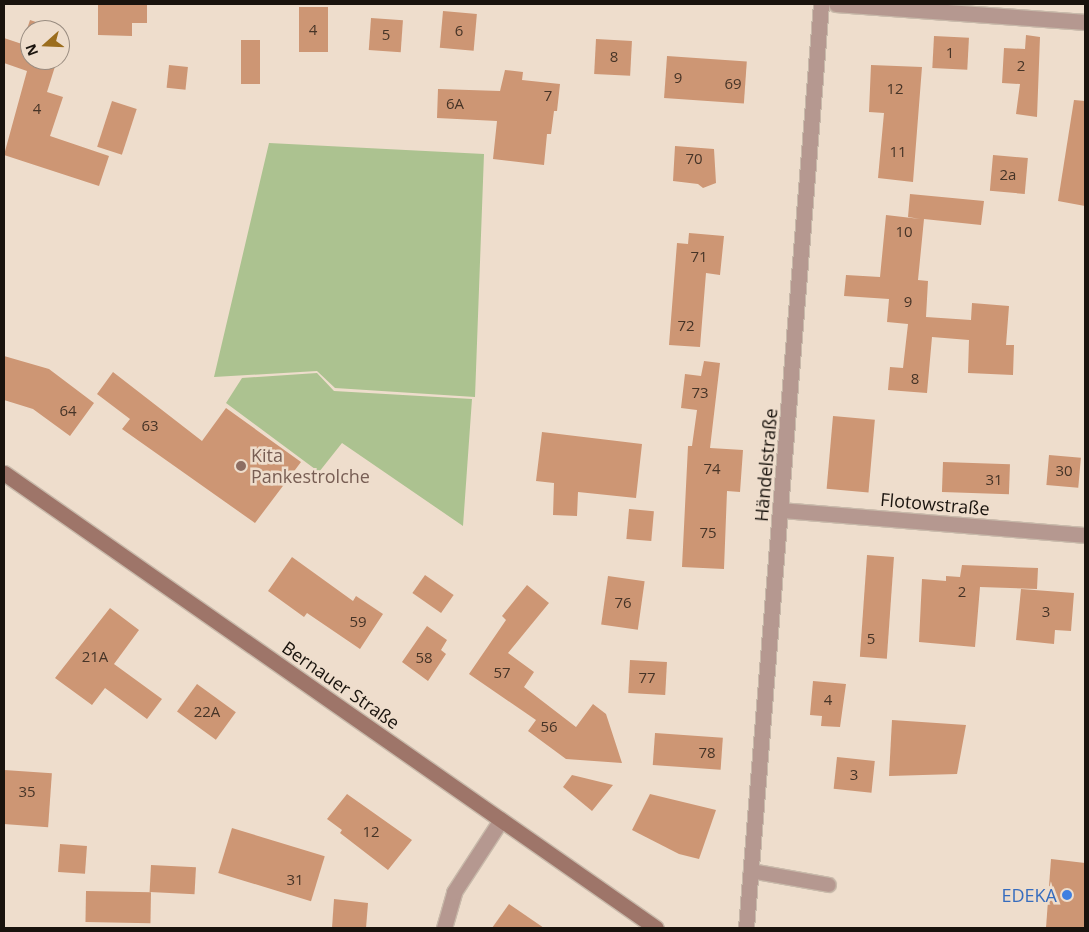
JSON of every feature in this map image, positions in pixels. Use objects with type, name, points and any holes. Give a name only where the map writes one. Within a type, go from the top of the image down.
[{"type":"main road","name":"Bernauer Straße","points":[[4,473],[656,928]]},
{"type":"street","name":"Händelstraße","points":[[746,928],[821,4]]},
{"type":"street","points":[[836,4],[1085,22]]},
{"type":"street","name":"Flotowstraße","points":[[781,510],[1085,535]]},
{"type":"street","points":[[444,928],[454,892],[501,820]]},
{"type":"lane","points":[[751,871],[829,885]]},
{"type":"green space","points":[[269,143],[484,154],[475,397],[335,388],[317,371],[214,377]]},
{"type":"green space","points":[[317,373],[334,391],[472,399],[463,526],[342,443],[319,472],[226,403],[242,378]]},
{"type":"building","points":[[98,4],[147,4],[147,23],[132,23],[132,36],[98,35]]},
{"type":"building","points":[[299,7],[328,7],[328,52],[299,52]]},
{"type":"building","points":[[443,11],[477,14],[474,51],[440,48]]},
{"type":"building","points":[[371,18],[403,20],[401,52],[369,50]]},
{"type":"building","points":[[1026,35],[1040,37],[1037,117],[1016,114],[1020,84],[1002,83],[1004,48],[1025,49]]},
{"type":"building","points":[[934,36],[969,38],[967,70],[932,68]]},
{"type":"building","points":[[4,38],[20,43],[20,69],[4,63]]},
{"type":"building","points":[[596,39],[632,41],[630,76],[594,74]]},
{"type":"building","points":[[241,40],[260,40],[260,84],[241,84]]},
{"type":"building","points":[[667,56],[747,62],[744,103],[664,98]]},
{"type":"building","points":[[169,65],[188,67],[185,90],[167,88]]},
{"type":"building","points":[[871,65],[922,67],[913,182],[878,178],[884,113],[869,112]]},
{"type":"building","points":[[24,70],[54,70],[47,92],[63,97],[50,136],[109,156],[99,186],[4,155],[27,71]]},
{"type":"building","points":[[505,70],[523,72],[522,80],[560,84],[557,111],[554,111],[551,134],[547,134],[544,165],[493,159],[497,121],[437,118],[438,89],[500,91]]},
{"type":"building","points":[[1074,100],[1085,101],[1085,206],[1058,201]]},
{"type":"building","points":[[112,101],[137,109],[122,155],[97,147]]},
{"type":"building","points":[[675,146],[714,149],[716,183],[703,188],[698,184],[673,181]]},
{"type":"building","points":[[993,155],[1028,158],[1025,194],[990,191]]},
{"type":"building","points":[[910,194],[984,201],[981,225],[924,219],[918,280],[928,281],[926,317],[971,320],[972,303],[1009,306],[1006,345],[1014,345],[1013,375],[968,373],[969,340],[932,337],[927,393],[888,390],[890,367],[903,368],[908,324],[887,322],[889,299],[844,296],[846,275],[880,277],[886,215],[920,219],[908,217]]},
{"type":"building","points":[[689,233],[724,236],[720,275],[706,273],[700,347],[669,345],[677,243],[688,244]]},
{"type":"building","points":[[4,356],[49,369],[94,403],[70,436],[33,409],[4,400]]},
{"type":"building","points":[[704,361],[720,363],[710,448],[743,450],[740,492],[727,491],[724,569],[682,567],[688,446],[692,446],[697,410],[681,408],[685,374],[701,376]]},
{"type":"building","name":"Kita Pankestrolche","points":[[113,372],[202,441],[226,408],[301,462],[255,523],[122,429],[130,419],[97,394]]},
{"type":"building","points":[[833,416],[875,420],[868,492],[827,489]]},
{"type":"building","points":[[542,432],[642,444],[636,498],[578,492],[577,516],[553,515],[554,483],[536,481]]},
{"type":"building","points":[[1049,455],[1081,458],[1078,488],[1046,485]]},
{"type":"building","points":[[943,462],[1010,464],[1009,494],[942,492]]},
{"type":"building","points":[[629,509],[654,511],[651,541],[626,539]]},
{"type":"building","points":[[867,555],[894,557],[887,659],[860,657]]},
{"type":"building","points":[[292,557],[353,601],[356,596],[383,614],[360,649],[307,613],[304,617],[268,591]]},
{"type":"building","points":[[962,565],[1038,568],[1037,589],[980,587],[975,647],[919,642],[922,579],[946,581],[946,576],[960,577]]},
{"type":"building","points":[[425,575],[454,595],[441,613],[412,593]]},
{"type":"building","points":[[608,576],[645,581],[638,630],[601,625]]},
{"type":"building","points":[[527,585],[549,603],[508,653],[534,672],[524,687],[576,727],[593,704],[606,714],[622,763],[566,759],[528,731],[536,720],[469,674],[506,620],[502,616]]},
{"type":"building","points":[[1021,589],[1074,593],[1071,631],[1055,630],[1054,644],[1016,640]]},
{"type":"building","points":[[110,608],[139,630],[114,664],[162,699],[147,719],[105,688],[92,705],[55,678]]},
{"type":"building","points":[[427,626],[447,640],[441,650],[446,654],[428,681],[402,662]]},
{"type":"building","points":[[630,660],[667,662],[665,695],[628,693]]},
{"type":"building","points":[[813,681],[846,684],[840,727],[821,726],[822,716],[810,715]]},
{"type":"building","points":[[197,684],[236,712],[216,740],[177,712]]},
{"type":"building","points":[[892,720],[966,725],[957,774],[889,776]]},
{"type":"building","points":[[655,733],[723,738],[721,770],[653,765]]},
{"type":"building","points":[[837,757],[875,761],[871,793],[834,789]]},
{"type":"building","points":[[4,770],[52,773],[48,827],[4,824]]},
{"type":"building","points":[[572,775],[613,785],[592,811],[563,787]]},
{"type":"building","points":[[347,794],[412,840],[388,870],[340,833],[342,830],[327,819]]},
{"type":"building","points":[[650,794],[716,810],[699,859],[679,854],[632,830]]},
{"type":"building","points":[[232,828],[325,856],[311,901],[218,873]]},
{"type":"building","points":[[60,844],[87,846],[85,874],[58,872]]},
{"type":"building","name":"EDEKA","points":[[1051,859],[1085,863],[1085,928],[1046,928]]},
{"type":"building","points":[[151,865],[196,867],[195,894],[150,892]]},
{"type":"building","points":[[86,891],[151,892],[150,923],[85,922]]},
{"type":"building","points":[[334,899],[368,903],[366,928],[332,928]]},
{"type":"building","points":[[509,904],[544,928],[492,928]]},
{"type":"place","name":"Kita Pankestrolche","points":[[241,466]]},
{"type":"place","name":"EDEKA","points":[[1067,895]]}]
